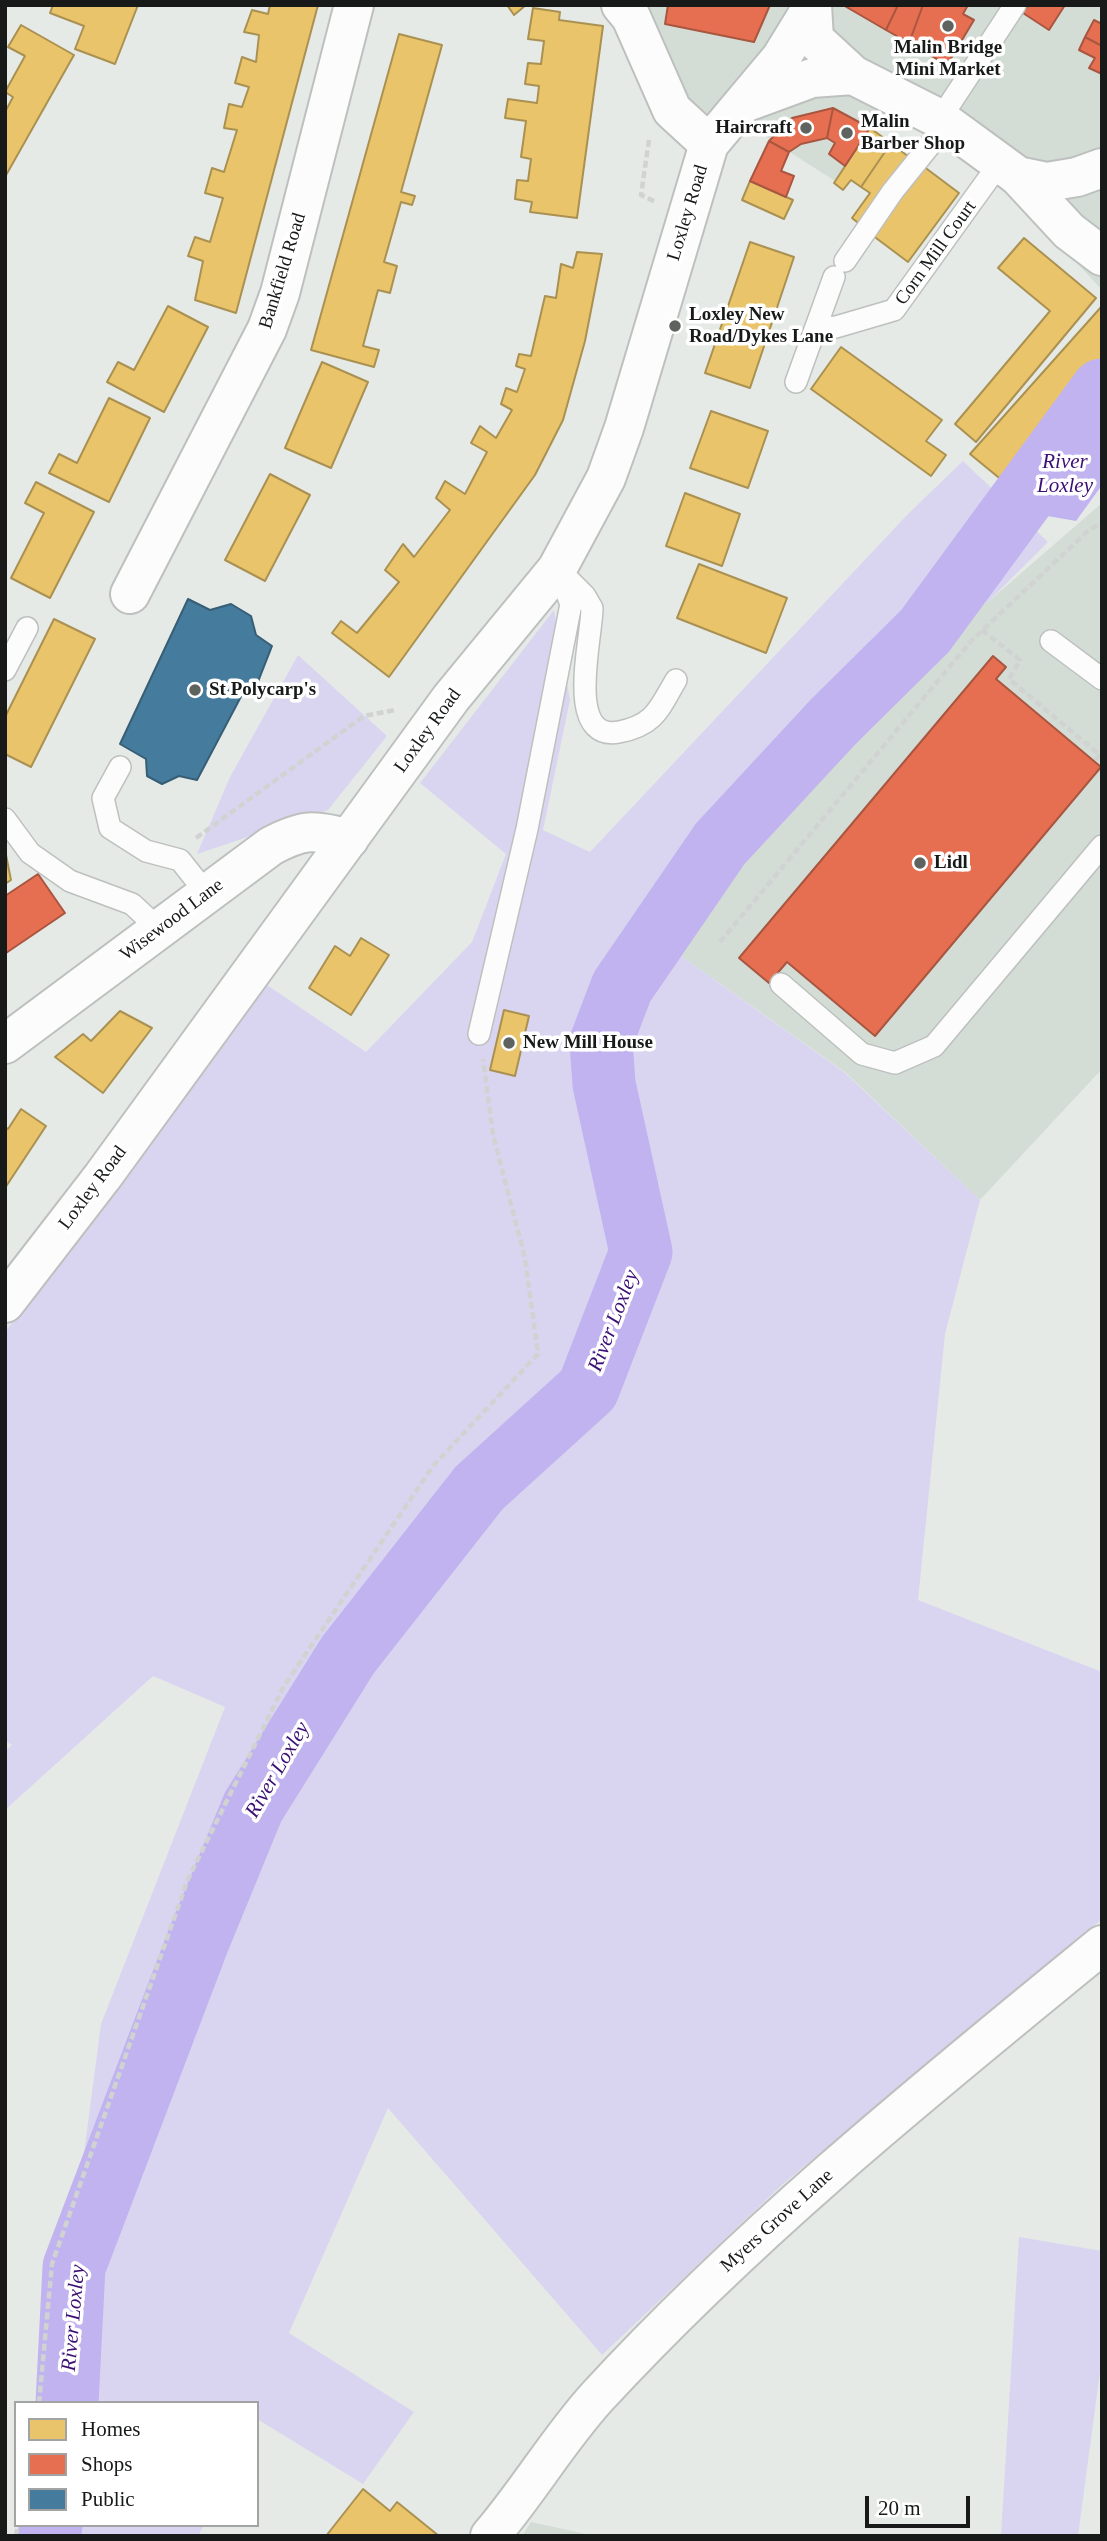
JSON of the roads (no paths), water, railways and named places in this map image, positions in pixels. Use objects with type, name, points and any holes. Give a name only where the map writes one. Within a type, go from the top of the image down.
[{"type":"main road","name":"Bankfield Road","points":[[130,594],[267,328],[280,293],[354,5]]},
{"type":"main road","name":"Loxley Road","points":[[812,7],[814,39],[853,75],[944,121],[1009,170],[1047,182],[1089,173]]},
{"type":"main road","name":"Loxley Road","points":[[5,1303],[103,1176],[451,698],[556,569],[594,502],[624,428],[709,144],[781,58],[812,7]]},
{"type":"main road","points":[[630,9],[672,110],[709,144]]},
{"type":"main road","name":"Loxley Road","points":[[743,104],[812,78],[853,75]]},
{"type":"main road","points":[[1009,170],[1069,230],[1102,256]]},
{"type":"main road","name":"Wisewood Lane","points":[[5,1044],[271,846],[295,833],[318,830],[349,839]]},
{"type":"main road","name":"Myers Grove Lane","points":[[491,2536],[595,2399],[729,2263],[958,2063],[1102,1945]]},
{"type":"lane","points":[[796,382],[839,269],[944,121],[1015,5]]},
{"type":"lane","name":"Corn Mill Court","points":[[816,329],[836,327],[894,310],[1009,170]]},
{"type":"lane","points":[[556,569],[572,582],[592,608],[583,695],[585,711],[595,728],[610,734],[632,729],[654,719],[676,680]]},
{"type":"lane","points":[[479,1034],[527,829],[571,604],[556,569]]},
{"type":"lane","points":[[5,670],[27,628]]},
{"type":"lane","points":[[1051,641],[1102,679]]},
{"type":"lane","points":[[120,767],[103,798],[110,828],[146,851],[180,860],[207,894]]},
{"type":"lane","points":[[5,819],[30,853],[70,881],[132,904],[160,930]]},
{"type":"lane","points":[[781,984],[862,1054],[894,1063],[934,1046],[1102,846]]},
{"type":"water","name":"River Loxley","points":[[1102,365],[1102,485],[1076,521],[1013,510],[1019,475]]},
{"type":"waterway","name":"River Loxley","points":[[67,2401],[74,2267],[198,1941],[253,1807],[348,1655],[479,1488],[588,1389],[641,1252],[604,1084],[601,1042],[622,987],[720,844],[833,722],[925,631],[1102,390]]},
{"type":"waterway","name":"River Loxley","points":[[49,2536],[51,2527]]},
{"type":"place","name":"Malin Bridge Mini Market","points":[[948,26]]},
{"type":"place","name":"Haircraft","points":[[806,128]]},
{"type":"place","name":"Malin Barber Shop","points":[[847,133]]},
{"type":"place","name":"Loxley New Road/Dykes Lane","points":[[675,326]]},
{"type":"place","name":"St Polycarp's","points":[[195,690]]},
{"type":"place","name":"Lidl","points":[[920,863]]},
{"type":"place","name":"New Mill House","points":[[509,1043]]}]
